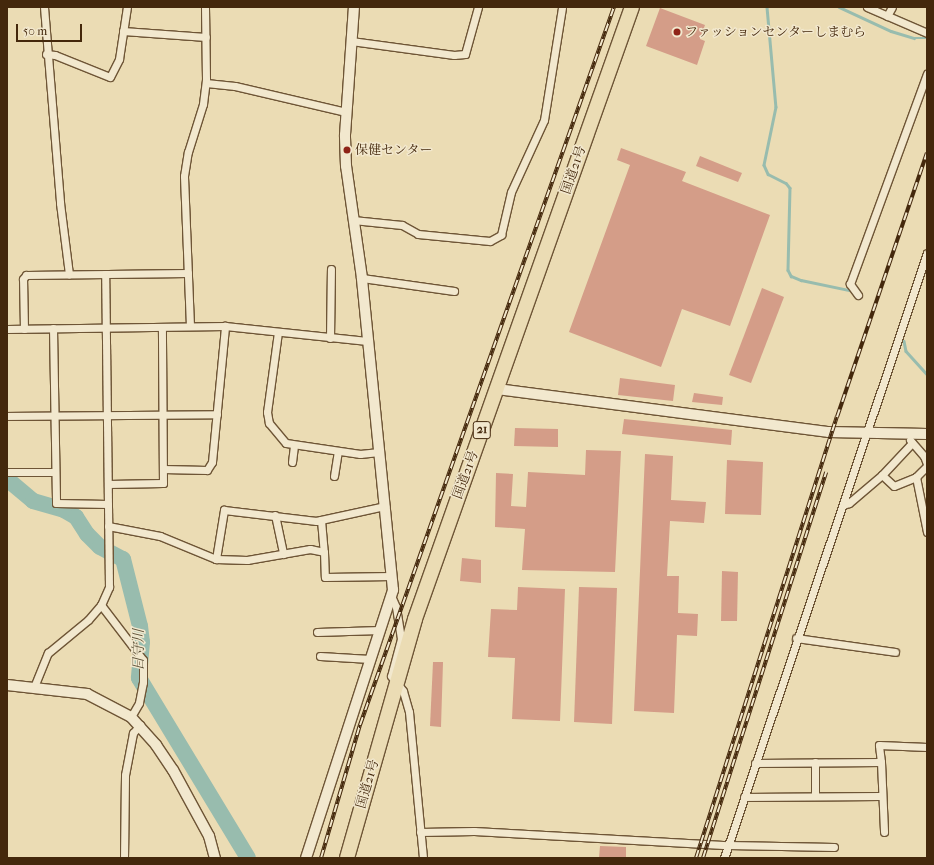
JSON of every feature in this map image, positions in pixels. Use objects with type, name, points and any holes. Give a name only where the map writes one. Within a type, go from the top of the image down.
[{"type":"highway","name":"国道21号","points":[[347,858],[415,619],[632,7]]},
{"type":"street","points":[[44,7],[46,54],[69,274]]},
{"type":"street","points":[[46,54],[55,55],[110,77],[119,59],[127,7]]},
{"type":"street","points":[[190,326],[184,176],[188,152],[203,104],[206,83],[205,7]]},
{"type":"street","points":[[306,858],[370,659],[392,598],[392,576],[362,278],[346,166],[346,112],[354,7]]},
{"type":"street","points":[[352,41],[454,55],[465,54],[478,7]]},
{"type":"street","points":[[353,220],[402,225],[418,234],[490,241],[500,235],[511,192],[544,120],[562,7]]},
{"type":"street","points":[[867,7],[927,33]]},
{"type":"street","points":[[887,16],[892,7]]},
{"type":"street","points":[[123,31],[206,37]]},
{"type":"street","points":[[858,295],[850,284],[927,74]]},
{"type":"street","points":[[206,83],[235,86],[346,112]]},
{"type":"street","points":[[724,858],[796,638],[843,505],[927,253]]},
{"type":"street","points":[[330,338],[331,269]]},
{"type":"street","points":[[24,329],[23,279],[26,275],[188,273]]},
{"type":"street","points":[[34,688],[48,653],[88,620],[101,605],[109,587],[105,274]]},
{"type":"street","points":[[362,278],[454,291]]},
{"type":"street","points":[[7,329],[225,326],[368,341]]},
{"type":"street","points":[[163,469],[207,470],[212,462],[225,326]]},
{"type":"street","points":[[108,484],[163,483],[162,327]]},
{"type":"street","points":[[53,328],[56,503],[108,504]]},
{"type":"street","points":[[278,332],[268,418],[269,423],[286,443],[360,454],[379,452]]},
{"type":"street","points":[[497,389],[866,435],[910,439],[927,434]]},
{"type":"street","points":[[7,416],[217,414]]},
{"type":"street","points":[[882,475],[894,486],[916,477],[927,465],[924,456],[910,439]]},
{"type":"street","points":[[843,505],[849,503],[882,475],[910,439]]},
{"type":"street","points":[[292,462],[294,445]]},
{"type":"street","points":[[334,476],[338,451]]},
{"type":"street","points":[[7,472],[55,472]]},
{"type":"street","points":[[916,477],[927,532]]},
{"type":"street","points":[[216,559],[224,510],[275,514],[321,520],[385,506]]},
{"type":"street","points":[[275,514],[283,554]]},
{"type":"street","points":[[321,520],[325,577],[392,576]]},
{"type":"street","points":[[108,526],[160,536],[216,559],[247,560],[310,549],[324,552]]},
{"type":"street","points":[[392,598],[396,607],[401,634],[391,676],[404,691],[409,712],[423,858]]},
{"type":"street","points":[[101,605],[143,660],[143,682],[139,703],[131,717]]},
{"type":"street","points":[[317,632],[380,630]]},
{"type":"street","points":[[796,638],[895,652]]},
{"type":"street","points":[[320,656],[370,659]]},
{"type":"street","points":[[7,686],[87,694],[131,717],[140,725],[156,745],[176,777],[209,836],[215,858]]},
{"type":"street","points":[[124,858],[125,775],[133,733],[140,725]]},
{"type":"street","points":[[884,832],[880,796],[881,762],[879,745],[927,747]]},
{"type":"street","points":[[815,762],[815,796]]},
{"type":"street","points":[[755,763],[881,762]]},
{"type":"street","points":[[744,797],[880,796]]},
{"type":"street","points":[[420,832],[474,831],[728,845],[834,847]]},
{"type":"building","name":"ファッションセンターしまむら","points":[[660,8],[705,25],[700,39],[705,41],[697,65],[646,46]]},
{"type":"building","points":[[621,148],[686,172],[682,181],[770,215],[730,326],[682,309],[661,367],[569,332],[630,165],[617,160]]},
{"type":"building","points":[[700,156],[742,173],[738,182],[696,166]]},
{"type":"building","points":[[762,288],[784,297],[751,383],[729,375]]},
{"type":"building","points":[[620,378],[675,385],[673,401],[618,395]]},
{"type":"building","points":[[694,393],[723,397],[722,405],[692,402]]},
{"type":"building","points":[[624,419],[732,430],[731,445],[622,434]]},
{"type":"building","points":[[515,428],[558,429],[558,447],[514,446]]},
{"type":"building","points":[[586,450],[621,451],[615,572],[522,570],[525,529],[495,527],[496,473],[513,474],[511,506],[526,507],[528,472],[585,475]]},
{"type":"building","points":[[645,454],[673,456],[671,500],[706,502],[704,523],[670,521],[667,576],[679,576],[678,613],[698,614],[697,636],[677,635],[674,713],[634,711]]},
{"type":"building","points":[[727,460],[763,462],[761,515],[725,514]]},
{"type":"building","points":[[462,558],[481,560],[481,583],[460,581]]},
{"type":"building","points":[[722,571],[738,572],[737,621],[721,621]]},
{"type":"building","points":[[518,587],[565,589],[560,721],[512,719],[515,658],[488,657],[491,609],[517,610]]},
{"type":"building","points":[[579,587],[617,588],[612,724],[574,722]]},
{"type":"building","points":[[433,662],[443,662],[441,727],[430,726]]},
{"type":"building","points":[[600,846],[626,847],[626,858],[599,858]]},
{"type":"waterway","points":[[767,7],[776,107],[764,165],[768,174],[786,183],[790,188],[788,270],[791,276],[801,280],[849,290]]},
{"type":"waterway","points":[[839,7],[891,31],[914,38],[927,38]]},
{"type":"waterway","points":[[904,341],[906,351],[927,374]]},
{"type":"waterway","name":"日守川","points":[[7,479],[33,501],[64,510],[76,517],[87,534],[100,547],[123,559],[140,626],[142,642],[139,678],[248,858]]},
{"type":"railway","points":[[321,858],[360,725],[614,7]]},
{"type":"railway","points":[[696,858],[837,417],[927,153]]},
{"type":"railway","points":[[703,858],[826,472]]},
{"type":"place","name":"ファッションセンターしまむら","points":[[677,32]]},
{"type":"place","name":"保健センター","points":[[347,150]]}]
